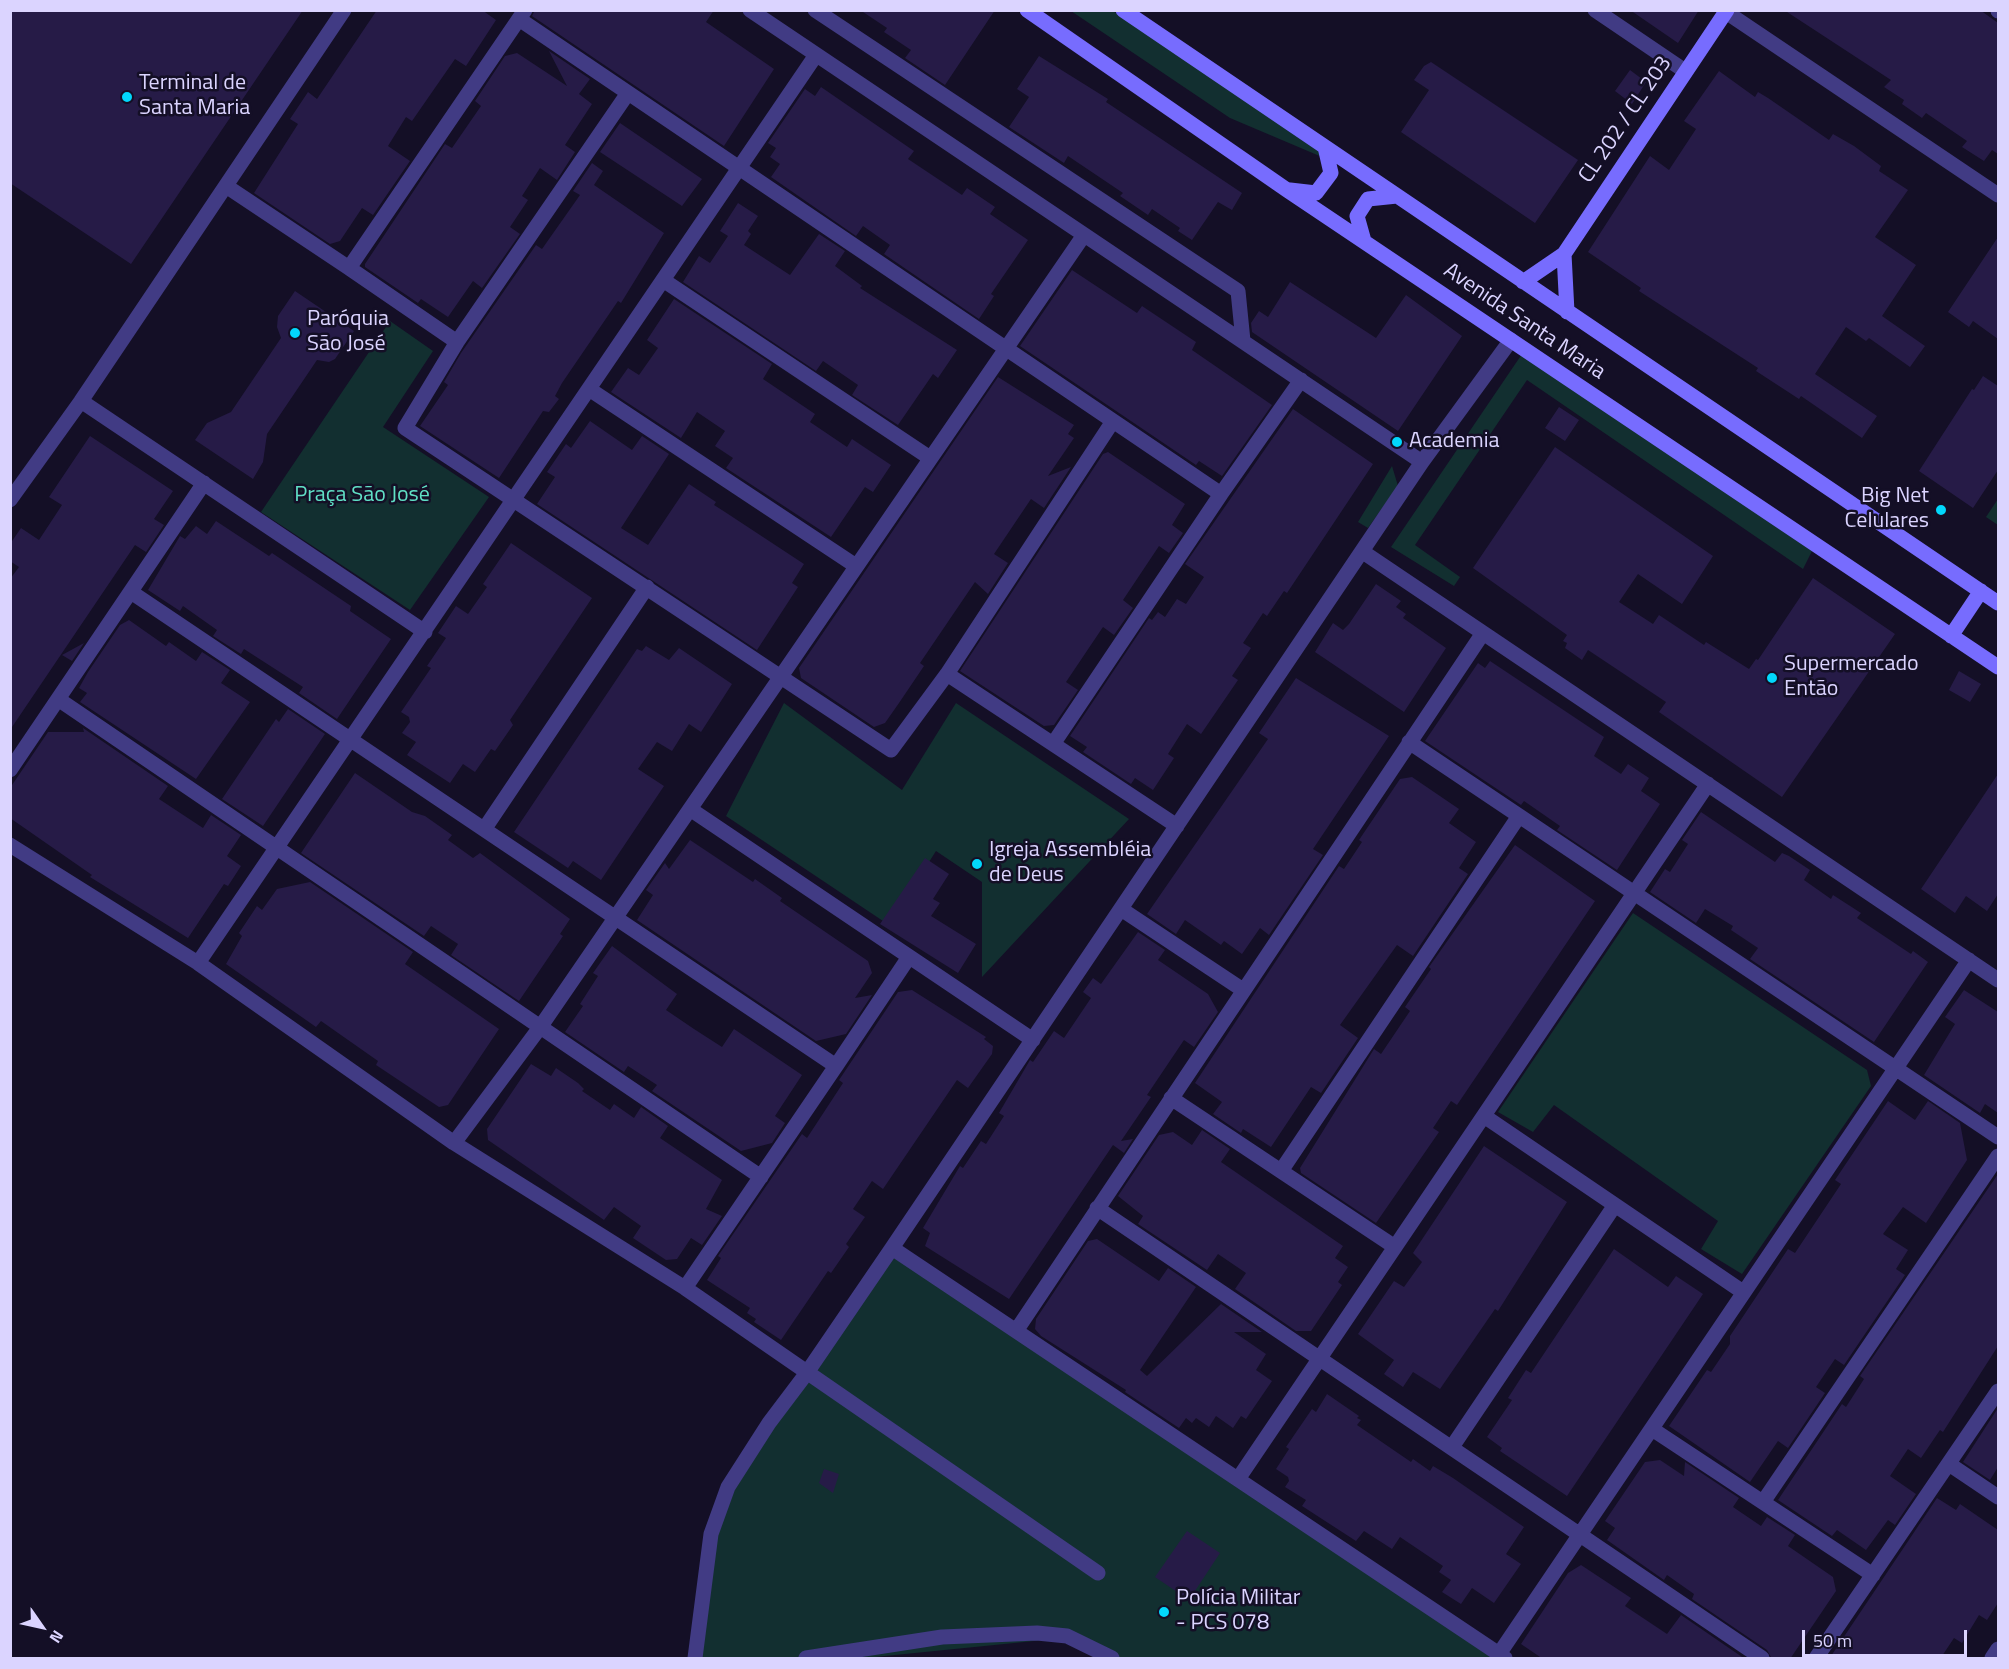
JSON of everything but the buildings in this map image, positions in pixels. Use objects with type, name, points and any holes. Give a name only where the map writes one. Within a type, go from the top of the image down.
[{"type":"main road","name":"Avenida Santa Maria","points":[[1027,10],[1287,190],[1998,667]]},
{"type":"main road","name":"Avenida Santa Maria","points":[[1123,10],[1998,603]]},
{"type":"main road","name":"CL 202 / CL 203","points":[[1564,254],[1726,11]]},
{"type":"main road","points":[[1287,190],[1316,193],[1331,173],[1325,147]]},
{"type":"main road","points":[[1364,241],[1357,216],[1368,199],[1397,196]]},
{"type":"main road","points":[[1523,282],[1564,254]]},
{"type":"main road","points":[[1564,254],[1568,312]]},
{"type":"main road","points":[[1951,636],[1981,591]]},
{"type":"street","points":[[10,500],[81,401],[344,10]]},
{"type":"street","points":[[750,10],[1422,462]]},
{"type":"street","points":[[815,10],[1238,291],[1243,341]]},
{"type":"street","points":[[1595,10],[1685,71]]},
{"type":"street","points":[[1726,11],[1998,195]]},
{"type":"street","points":[[349,268],[522,15],[628,93],[1221,495]]},
{"type":"street","points":[[198,963],[816,55]]},
{"type":"street","points":[[628,93],[457,342],[405,428],[891,750],[946,674],[1113,421]]},
{"type":"street","points":[[226,186],[457,342]]},
{"type":"street","points":[[454,1143],[541,1026],[1084,235]]},
{"type":"street","points":[[663,280],[930,458]]},
{"type":"street","points":[[695,1659],[711,1534],[728,1487],[769,1423],[806,1374],[1033,1040],[1422,462],[1511,340]]},
{"type":"street","points":[[1053,744],[1301,380]]},
{"type":"street","points":[[589,389],[856,566]]},
{"type":"street","points":[[81,401],[425,632]]},
{"type":"street","points":[[10,770],[204,483]]},
{"type":"street","points":[[1363,552],[1998,980]]},
{"type":"street","points":[[485,828],[647,587]]},
{"type":"street","points":[[131,592],[836,1066]]},
{"type":"street","points":[[1016,1331],[1483,633]]},
{"type":"street","points":[[946,674],[1177,826]]},
{"type":"street","points":[[58,699],[761,1177]]},
{"type":"street","points":[[1408,742],[1998,1137]]},
{"type":"street","points":[[1238,1479],[1708,784]]},
{"type":"street","points":[[690,809],[1033,1040]]},
{"type":"street","points":[[1281,1171],[1519,816]]},
{"type":"street","points":[[10,845],[198,963],[454,1143],[685,1288],[806,1374],[1098,1573]]},
{"type":"street","points":[[1121,909],[1243,990]]},
{"type":"street","points":[[685,1288],[909,957]]},
{"type":"street","points":[[892,1248],[1502,1656],[1580,1534],[1969,960]]},
{"type":"street","points":[[1171,1098],[1395,1247]]},
{"type":"street","points":[[1484,1116],[1743,1292]]},
{"type":"street","points":[[1763,1502],[1998,1156]]},
{"type":"street","points":[[1452,1447],[1615,1205]]},
{"type":"street","points":[[1097,1208],[1321,1357],[1762,1659]]},
{"type":"street","points":[[1816,1659],[1998,1391]]},
{"type":"street","points":[[1652,1429],[1873,1575]]},
{"type":"street","points":[[1949,1464],[1998,1497]]},
{"type":"street","points":[[806,1659],[942,1637],[1036,1633],[1067,1636],[1112,1659]]},
{"type":"street","points":[[1992,1659],[1998,1649]]},
{"type":"green space","points":[[1071,11],[1113,11],[1323,151],[1322,157],[1230,118]]},
{"type":"green space","name":"Praça São José","points":[[390,321],[433,351],[383,427],[489,497],[410,610],[261,512]]},
{"type":"green space","points":[[1522,354],[1812,551],[1803,569],[1527,380],[1415,545],[1460,577],[1454,586],[1391,547]]},
{"type":"green space","points":[[1392,466],[1398,486],[1368,528],[1358,522]]},
{"type":"green space","points":[[1998,499],[1998,525],[1986,517]]},
{"type":"green space","points":[[784,703],[902,790],[956,703],[1129,819],[982,977],[982,882],[936,851],[889,925],[726,816]]},
{"type":"green space","points":[[1633,913],[1867,1070],[1871,1086],[1742,1274],[1701,1249],[1718,1221],[1554,1105],[1533,1132],[1498,1112]]},
{"type":"green space","points":[[892,1248],[1505,1658],[1097,1658],[1064,1638],[865,1658],[697,1658],[711,1545],[733,1486]]},
{"type":"place","name":"Terminal de Santa Maria","points":[[127,97]]},
{"type":"place","name":"Paróquia São José","points":[[295,333]]},
{"type":"place","name":"Academia","points":[[1397,442]]},
{"type":"place","name":"Big Net Celulares","points":[[1941,510]]},
{"type":"place","name":"Supermercado Então","points":[[1772,678]]},
{"type":"place","name":"Igreja Assembléia de Deus","points":[[977,864]]},
{"type":"place","name":"Polícia Militar - PCS 078","points":[[1164,1612]]}]
